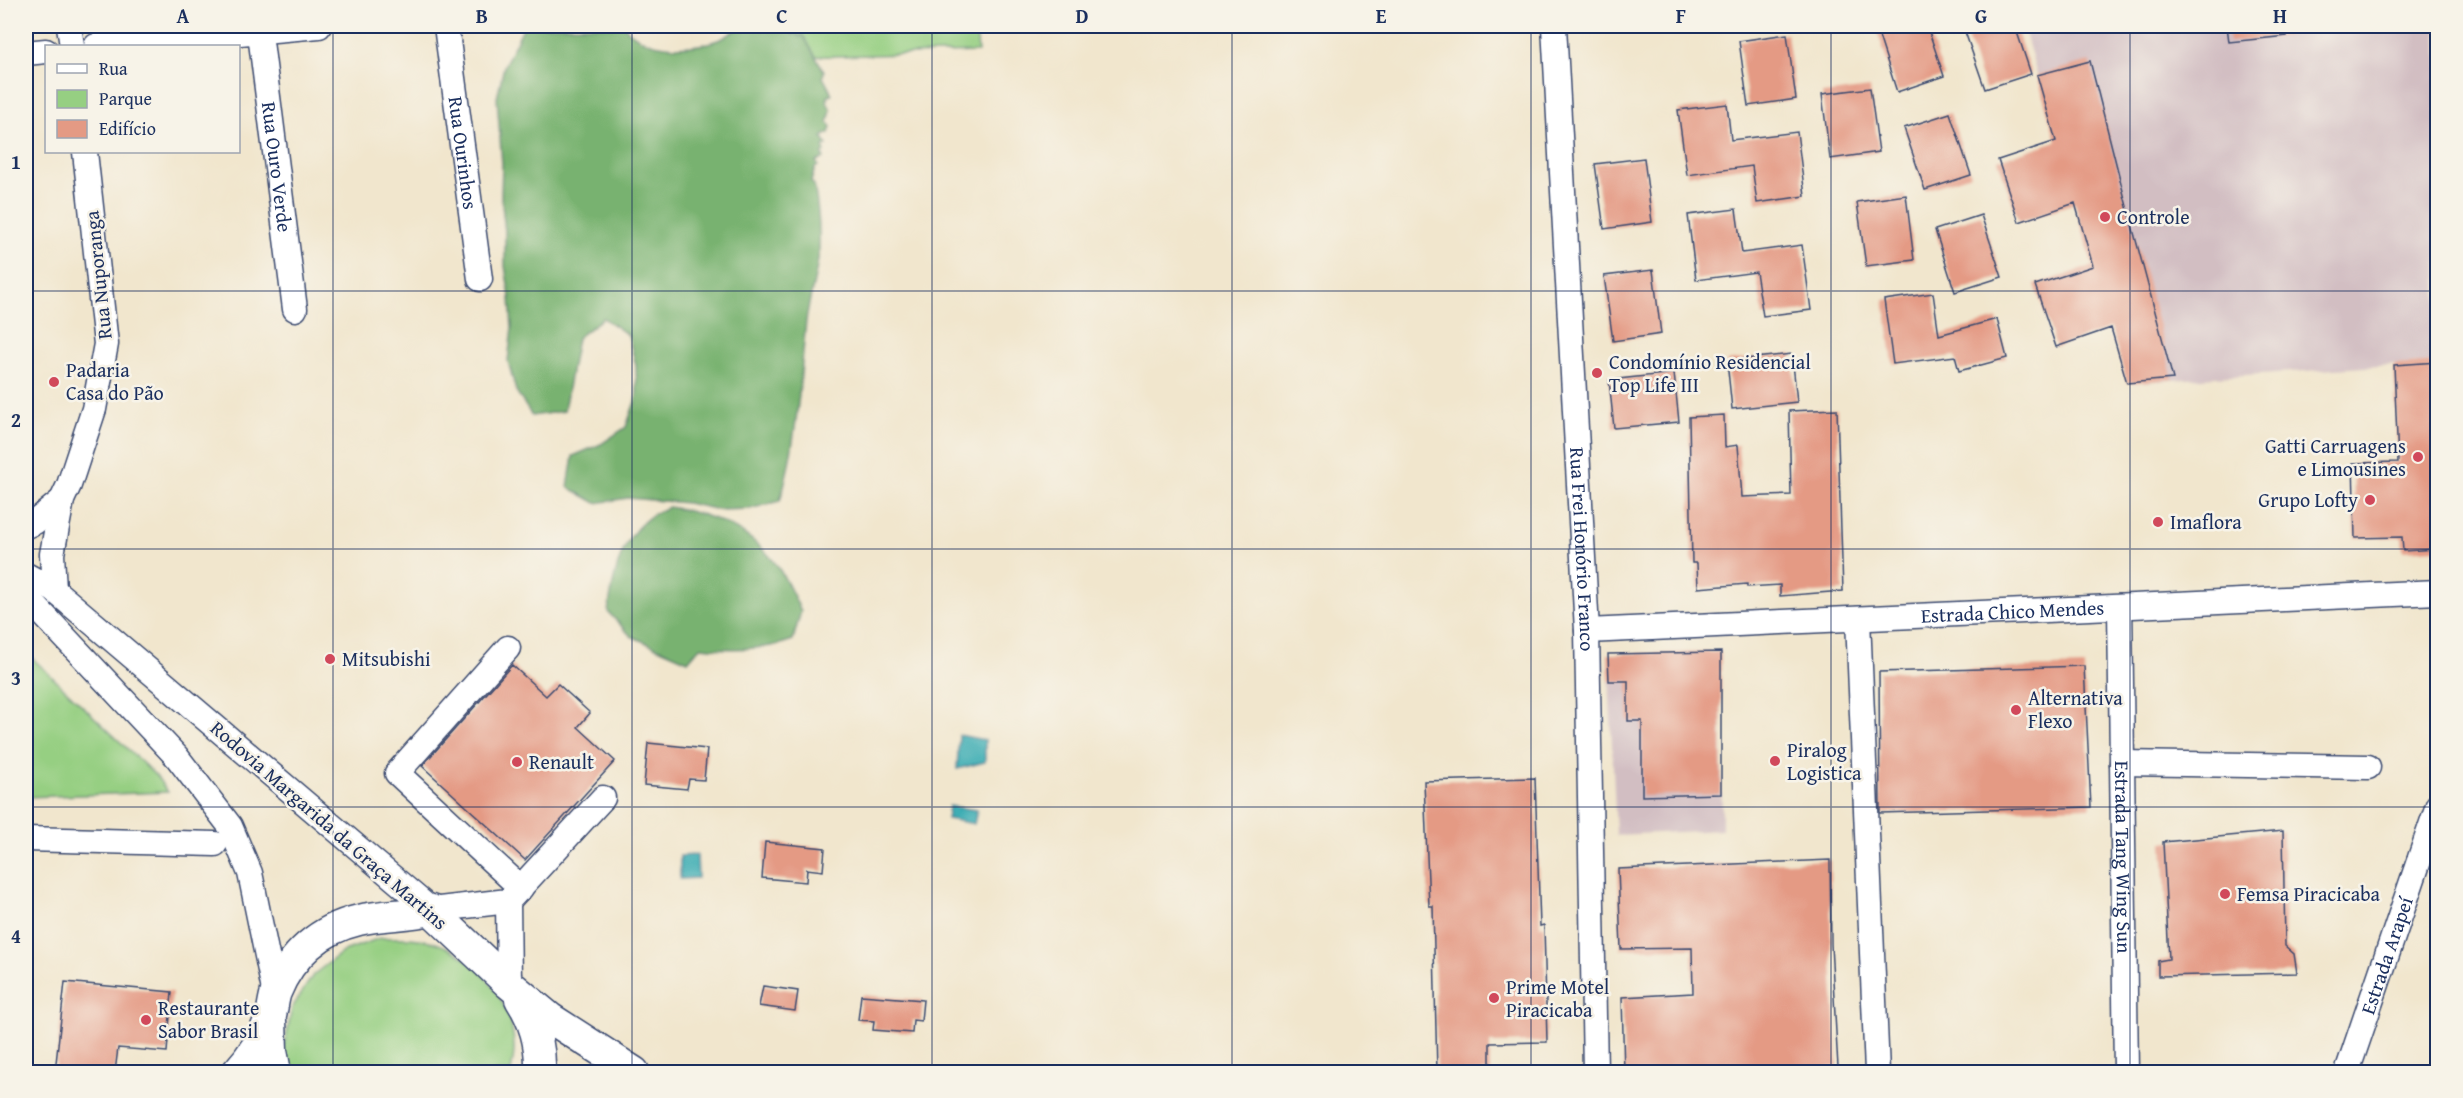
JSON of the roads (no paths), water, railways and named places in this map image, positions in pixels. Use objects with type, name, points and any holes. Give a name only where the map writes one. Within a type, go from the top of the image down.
[{"type":"main road","name":"Rodovia Margarida da Graça Martins","points":[[431,910],[509,984],[550,1017],[634,1072]]},
{"type":"main road","points":[[237,1072],[260,1041],[273,1006],[296,957],[308,944],[322,935],[358,920],[411,915],[431,910]]},
{"type":"main road","points":[[509,984],[529,1014],[536,1030],[540,1050],[540,1072]]},
{"type":"main road","points":[[273,1006],[272,1052],[276,1072]]},
{"type":"street","points":[[69,26],[72,45]]},
{"type":"street","points":[[106,45],[259,29],[319,26]]},
{"type":"street","name":"Rua Ourinhos","points":[[446,26],[480,279]]},
{"type":"street","name":"Rua Frei Honório Franco","points":[[1554,26],[1587,631],[1595,1072]]},
{"type":"street","name":"Rua Ouro Verde","points":[[259,29],[295,309]]},
{"type":"street","points":[[26,53],[45,51]]},
{"type":"street","name":"Rua Nuporanga","points":[[54,590],[51,554],[62,500],[94,409],[106,344],[85,153]]},
{"type":"street","name":"Rua Nuporanga","points":[[29,530],[62,500]]},
{"type":"street","name":"Rodovia Margarida da Graça Martins","points":[[26,575],[54,590],[431,910]]},
{"type":"street","name":"Estrada Chico Mendes","points":[[1587,631],[2438,592]]},
{"type":"street","points":[[26,596],[177,757],[230,826],[250,873],[273,1006]]},
{"type":"street","name":"Estrada Tang Wing Sun","points":[[2120,607],[2126,1072]]},
{"type":"street","points":[[1858,619],[1877,1072]]},
{"type":"street","points":[[508,648],[397,773],[514,894],[509,984]]},
{"type":"street","points":[[2122,763],[2368,767]]},
{"type":"street","points":[[431,910],[514,894],[603,798]]},
{"type":"street","name":"Estrada Arapeí","points":[[2347,1072],[2438,805]]},
{"type":"street","points":[[26,840],[214,844]]},
{"type":"water","points":[[959,735],[985,740],[985,762],[957,769]]},
{"type":"water","points":[[949,806],[977,810],[974,824],[947,819]]},
{"type":"water","points":[[697,855],[698,878],[680,879],[680,856]]},
{"type":"place","name":"Controle","points":[[2105,217]]},
{"type":"place","name":"Condomínio Residencial Top Life III","points":[[1597,373]]},
{"type":"place","name":"Padaria Casa do Pão","points":[[54,382]]},
{"type":"place","name":"Gatti Carruagens e Limousines","points":[[2418,457]]},
{"type":"place","name":"Grupo Lofty","points":[[2370,500]]},
{"type":"place","name":"Imaflora","points":[[2158,522]]},
{"type":"place","name":"Mitsubishi","points":[[330,659]]},
{"type":"place","name":"Alternativa Flexo","points":[[2016,710]]},
{"type":"place","name":"Piralog Logistica","points":[[1775,761]]},
{"type":"place","name":"Renault","points":[[517,762]]},
{"type":"place","name":"Femsa Piracicaba","points":[[2225,894]]},
{"type":"place","name":"Prime Motel Piracicaba","points":[[1494,998]]},
{"type":"place","name":"Restaurante Sabor Brasil","points":[[146,1020]]}]
